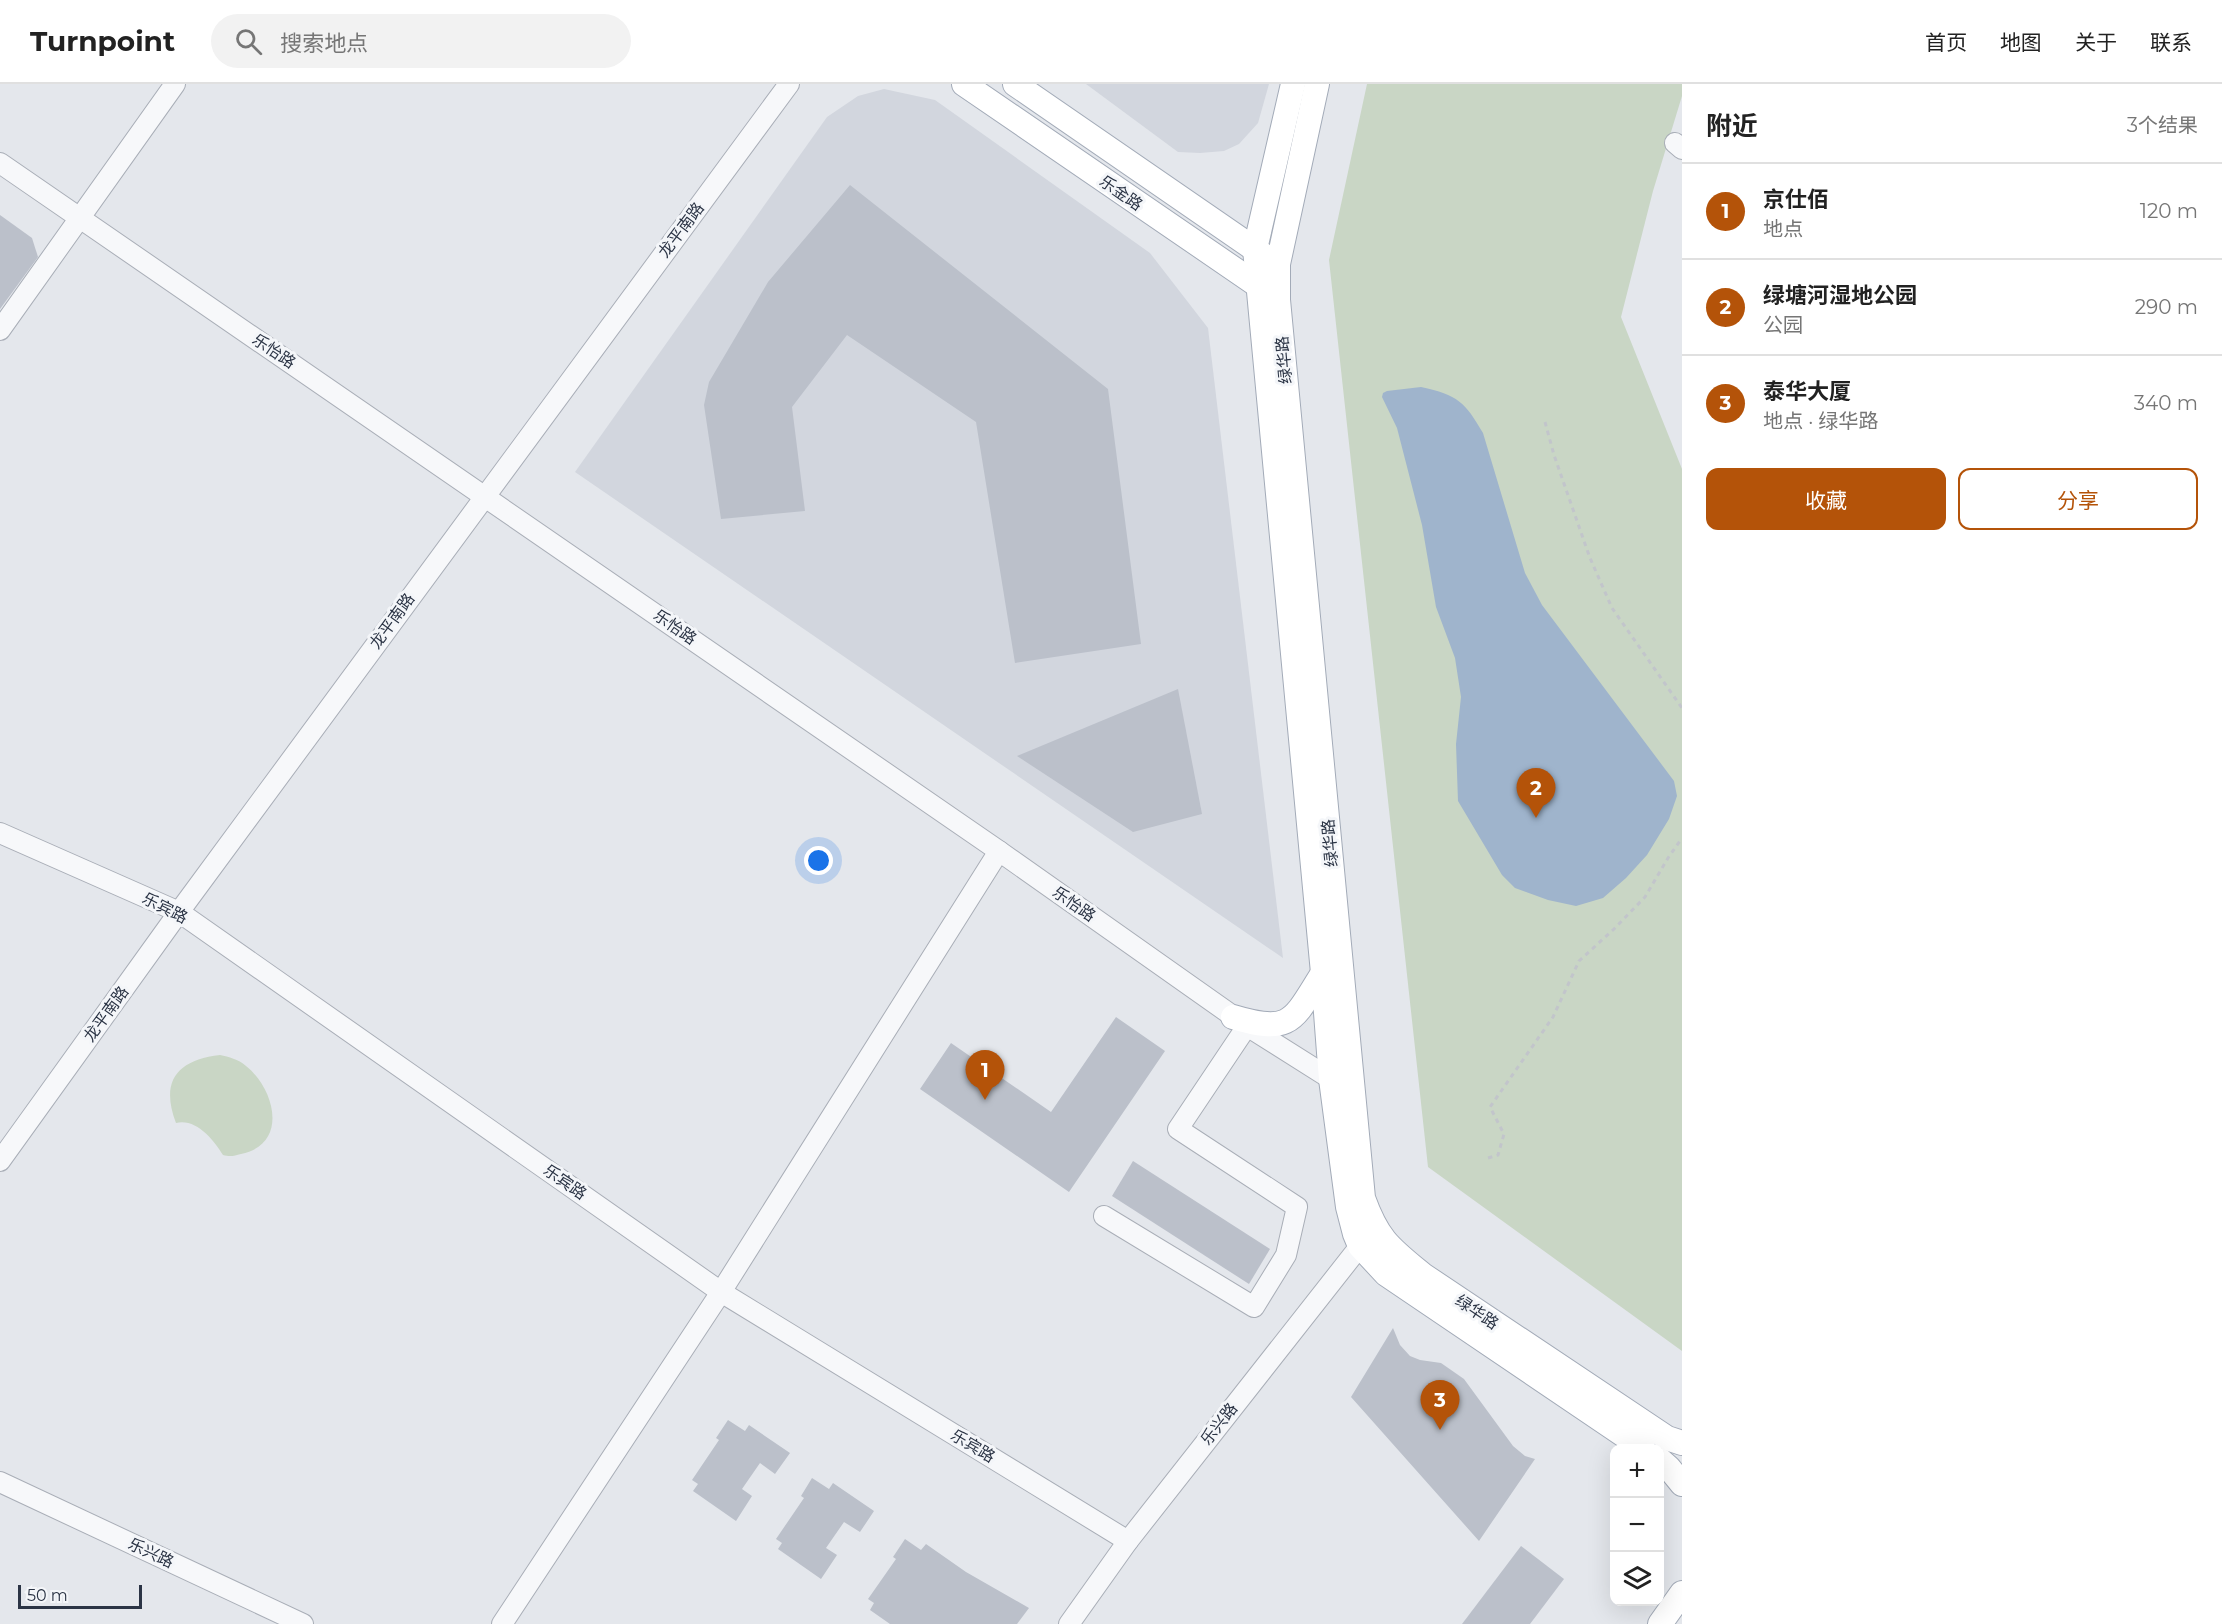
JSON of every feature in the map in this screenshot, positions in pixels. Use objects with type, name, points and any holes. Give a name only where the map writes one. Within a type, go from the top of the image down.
[{"type":"main road","name":"乐金路","points":[[964,84],[1269,293]]},
{"type":"main road","name":"乐金路","points":[[1015,84],[1278,264]]},
{"type":"main road","name":"绿华路","points":[[1293,84],[1255,249],[1269,293],[1341,1079],[1348,1207],[1369,1238],[1386,1274],[1636,1444]]},
{"type":"main road","name":"绿华路","points":[[1317,84],[1278,264],[1269,293],[1323,973],[1341,1079]]},
{"type":"main road","points":[[1240,1022],[1260,1025],[1282,1024],[1293,1017],[1323,973]]},
{"type":"main road","name":"绿华路","points":[[1369,1238],[1388,1246],[1423,1275],[1667,1438],[1682,1443]]},
{"type":"main road","points":[[1664,1464],[1682,1484]]},
{"type":"main road","points":[[1660,1624],[1682,1593]]},
{"type":"street","points":[[0,330],[174,84]]},
{"type":"street","name":"龙平南路","points":[[0,1161],[484,495],[789,84]]},
{"type":"street","name":"乐怡路","points":[[0,163],[999,851],[1240,1022],[1341,1079]]},
{"type":"street","name":"乐宾路","points":[[0,833],[179,912],[721,1292],[1128,1541]]},
{"type":"street","points":[[502,1624],[721,1292],[999,851]]},
{"type":"street","points":[[1104,1216],[1254,1307],[1286,1255],[1297,1207],[1178,1129],[1240,1022]]},
{"type":"street","name":"乐兴路","points":[[1069,1624],[1128,1541],[1369,1238]]},
{"type":"street","name":"乐兴路","points":[[0,1482],[303,1624]]},
{"type":"path","points":[[1545,422],[1554,455],[1583,537],[1612,608],[1682,708]]},
{"type":"path","points":[[1488,1158],[1498,1155],[1504,1134],[1490,1107],[1552,1017],[1579,960],[1645,897],[1682,838]]},
{"type":"shaded area","points":[[1086,84],[1269,84],[1258,123],[1239,144],[1224,151],[1200,153],[1178,152]]},
{"type":"shaded area","points":[[884,89],[935,100],[1150,253],[1208,328],[1283,958],[575,472],[827,117],[858,96]]},
{"type":"green space","points":[[1367,84],[1682,84],[1682,96],[1653,191],[1621,317],[1682,469],[1682,1351],[1428,1167],[1329,260]]},
{"type":"green space","points":[[220,1055],[240,1062],[256,1076],[270,1101],[272,1115],[271,1128],[266,1139],[256,1148],[232,1156],[223,1155],[215,1143],[197,1127],[183,1122],[176,1123],[170,1095],[176,1075],[183,1068],[193,1062]]},
{"type":"water","points":[[1421,387],[1444,393],[1459,401],[1477,422],[1483,433],[1525,573],[1542,605],[1674,781],[1677,796],[1669,819],[1647,855],[1603,898],[1576,906],[1548,900],[1515,888],[1502,875],[1458,801],[1456,744],[1461,697],[1455,658],[1436,607],[1422,525],[1397,428],[1382,397],[1387,391]]},
{"type":"building","points":[[850,185],[1108,389],[1141,644],[1015,663],[976,422],[847,335],[792,407],[805,511],[721,519],[704,405],[709,382],[768,282]]},
{"type":"building","points":[[0,215],[32,238],[38,257],[0,309]]},
{"type":"building","points":[[1178,689],[1202,814],[1133,832],[1017,756]]},
{"type":"building","points":[[1116,1017],[1165,1051],[1069,1192],[920,1089],[951,1043],[1051,1112]]},
{"type":"building","points":[[1133,1161],[1270,1249],[1249,1284],[1112,1196]]},
{"type":"building","points":[[1393,1328],[1400,1345],[1410,1356],[1441,1363],[1464,1379],[1513,1446],[1525,1456],[1535,1459],[1479,1541],[1351,1397]]},
{"type":"building","points":[[728,1420],[745,1431],[749,1425],[790,1453],[775,1474],[760,1463],[742,1489],[752,1496],[736,1521],[693,1491],[698,1484],[692,1480],[719,1440],[716,1438]]},
{"type":"building","points":[[812,1478],[829,1489],[833,1483],[874,1511],[860,1532],[844,1522],[826,1548],[837,1555],[821,1579],[778,1549],[782,1543],[776,1539],[804,1498],[801,1496]]},
{"type":"building","points":[[905,1539],[921,1550],[926,1544],[966,1572],[1029,1608],[1017,1624],[890,1624],[870,1610],[874,1603],[868,1599],[896,1559],[893,1557]]},
{"type":"building","points":[[1521,1546],[1564,1579],[1530,1624],[1462,1624]]},
{"type":"place","name":"绿塘河湿地公园","points":[[1536,818]]},
{"type":"place","name":"京仕佰","points":[[985,1100]]},
{"type":"place","name":"泰华大厦","points":[[1440,1430]]}]
